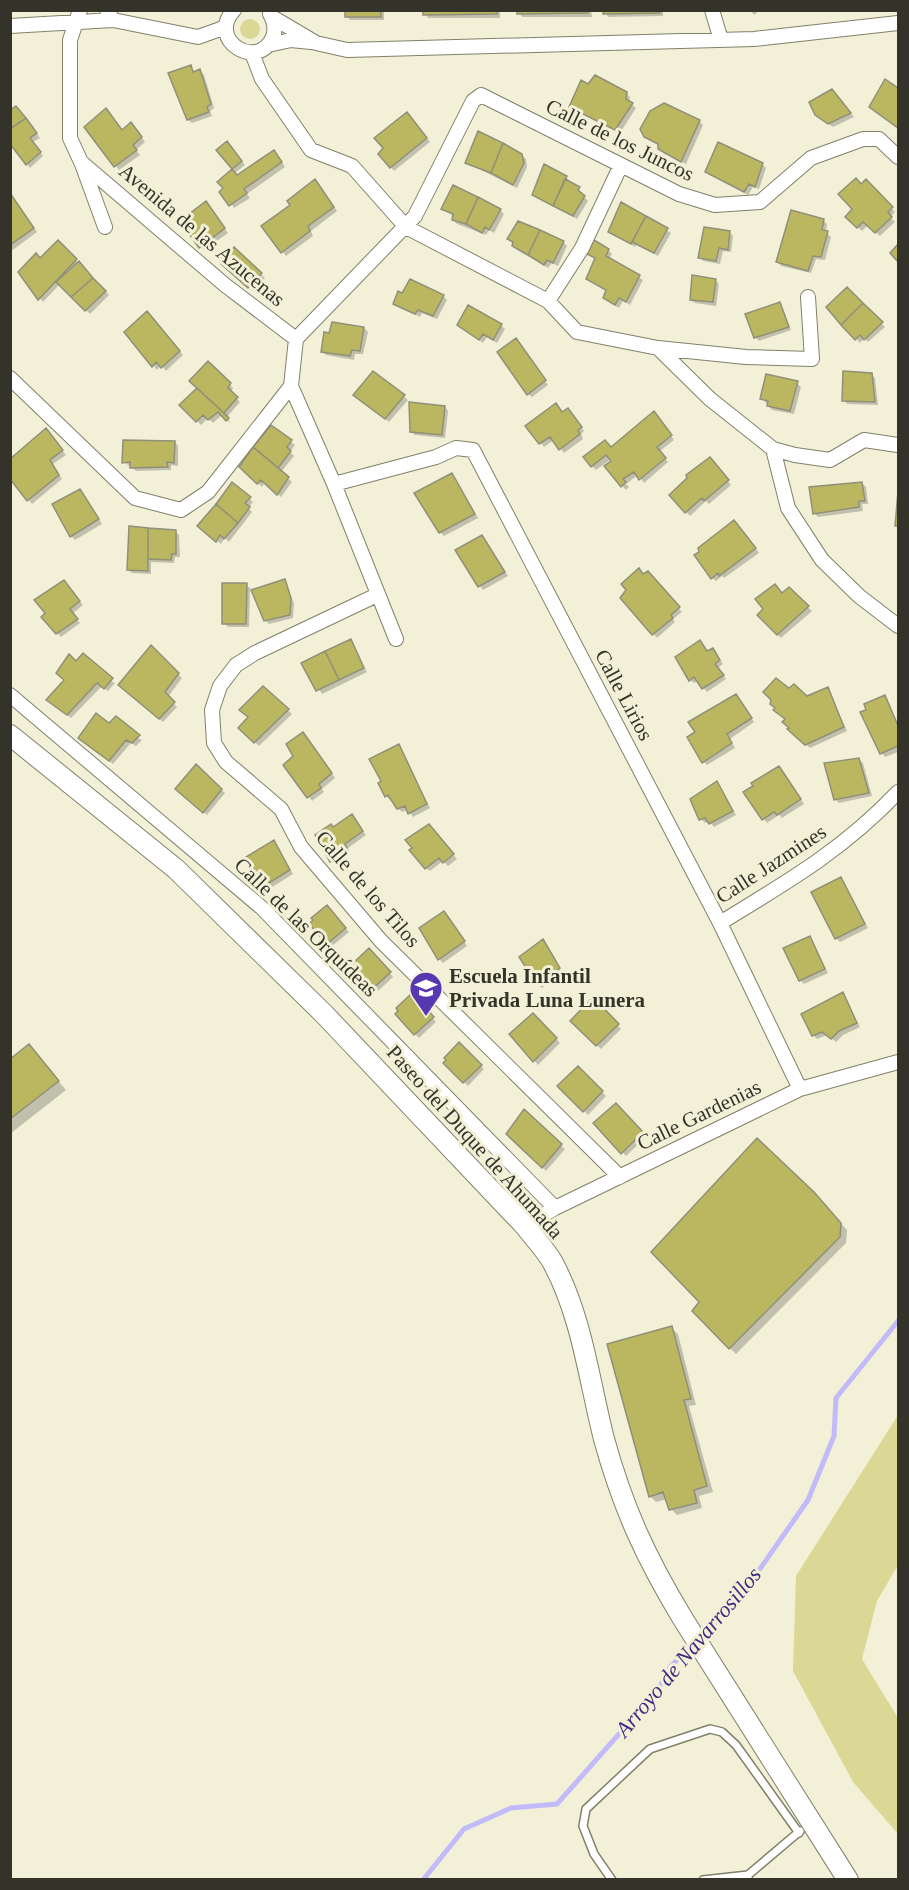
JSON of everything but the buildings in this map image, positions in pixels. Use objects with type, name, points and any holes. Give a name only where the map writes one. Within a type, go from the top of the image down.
[{"type":"main road","name":"Paseo del Duque de Ahumada","points":[[10,735],[176,869],[324,1014],[525,1226],[552,1262],[567,1294],[587,1360],[604,1439],[630,1522],[657,1577],[715,1669],[805,1827],[848,1880]]},
{"type":"street","points":[[712,10],[721,40]]},
{"type":"street","points":[[10,26],[78,15],[110,15],[198,37],[226,27],[234,11]]},
{"type":"street","points":[[268,12],[316,43]]},
{"type":"street","points":[[268,12],[274,32],[268,45]]},
{"type":"street","name":"Avenida de las Azucenas","points":[[78,15],[70,40],[70,138],[105,227]]},
{"type":"street","points":[[226,27],[233,45],[252,52],[268,45],[291,40],[346,50],[721,40],[835,32],[898,23]]},
{"type":"street","points":[[252,52],[262,79],[311,150],[352,166],[406,227],[548,301],[577,332],[658,348],[746,357],[812,359],[808,297]]},
{"type":"street","name":"Calle de los Juncos","points":[[406,227],[415,216],[473,101],[481,95],[679,194],[715,205],[760,202],[811,158],[863,139],[879,139],[898,157]]},
{"type":"street","name":"Avenida de las Azucenas","points":[[81,162],[225,285],[296,339]]},
{"type":"street","points":[[548,301],[582,248],[621,165]]},
{"type":"street","points":[[396,639],[334,484],[291,386],[296,339],[406,227]]},
{"type":"street","points":[[658,348],[710,399],[773,449],[830,460],[864,440],[898,445]]},
{"type":"street","points":[[10,378],[135,498],[182,510],[208,492],[291,386]]},
{"type":"street","name":"Calle Lirios","points":[[334,484],[436,457],[456,448],[473,450],[720,923],[800,1089]]},
{"type":"street","points":[[773,449],[788,508],[822,560],[859,596],[898,626]]},
{"type":"street","name":"Calle de los Tilos","points":[[377,595],[236,664],[220,686],[212,710],[214,743],[226,762],[281,809],[301,847],[381,941],[620,1177]]},
{"type":"street","name":"Calle de las Orquídeas","points":[[10,695],[262,908],[555,1209]]},
{"type":"street","name":"Calle Jazmines","points":[[720,923],[817,864],[872,819],[898,792]]},
{"type":"street","name":"Calle Gardenias","points":[[525,1226],[555,1209],[800,1089],[898,1062]]},
{"type":"lane","points":[[612,1880],[594,1854],[583,1826],[586,1809],[650,1749],[710,1729],[722,1732],[736,1745],[805,1827],[748,1877],[703,1880]]},
{"type":"shaded area","points":[[250,19],[257,22],[260,29],[257,36],[250,39],[243,36],[240,29],[243,22]]},
{"type":"shaded area","points":[[898,1415],[898,1565],[877,1601],[862,1659],[898,1718],[898,1834],[853,1782],[793,1671],[796,1576]]},
{"type":"waterway","name":"Arroyo de Navarrosillos","points":[[700,1638],[739,1599],[808,1500],[834,1436],[836,1398],[898,1321]]},
{"type":"waterway","name":"Arroyo de Navarrosillos","points":[[423,1880],[464,1829],[511,1808],[557,1804],[658,1690],[670,1667],[693,1644]]},
{"type":"place","name":"Escuela Infantil Privada Luna Lunera","points":[[426,1017]]}]
